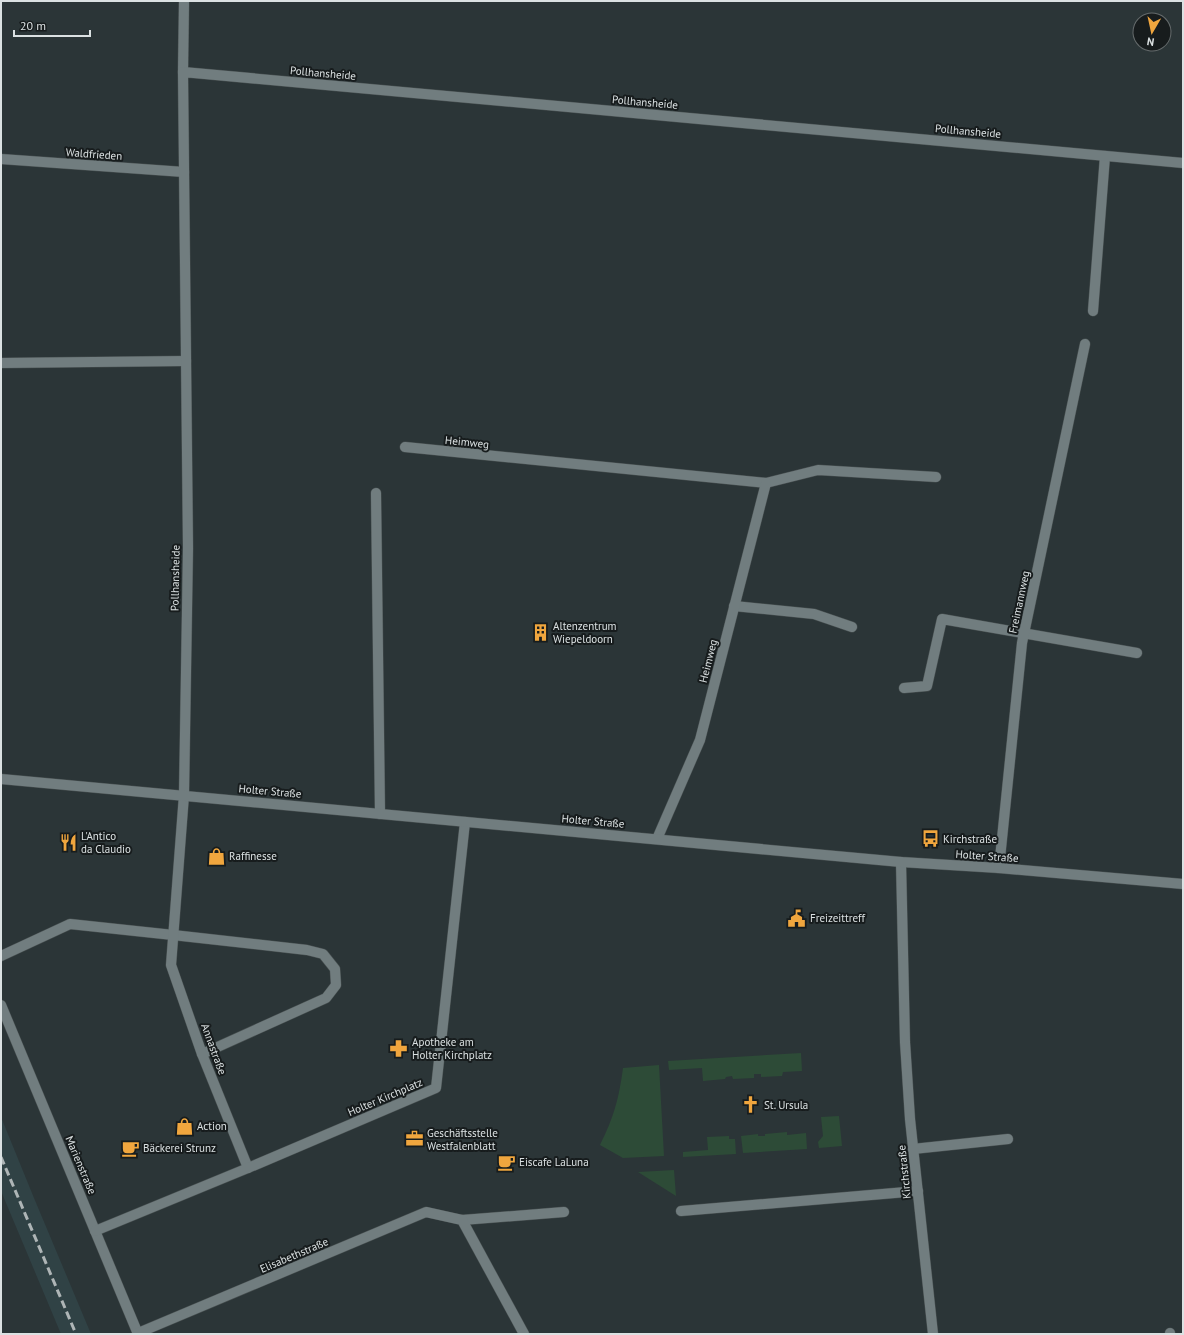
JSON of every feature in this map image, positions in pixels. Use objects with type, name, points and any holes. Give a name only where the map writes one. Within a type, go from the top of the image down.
[{"type":"street","name":"Pollhansheide","points":[[184,1],[183,72],[188,548],[184,795]]},
{"type":"street","name":"Pollhansheide","points":[[183,72],[1183,163]]},
{"type":"street","points":[[1093,311],[1105,156]]},
{"type":"street","name":"Waldfrieden","points":[[1,159],[184,172]]},
{"type":"street","name":"Freimannweg","points":[[999,868],[1022,643],[1085,344]]},
{"type":"street","points":[[1,363],[186,361]]},
{"type":"street","name":"Heimweg","points":[[405,448],[766,483],[818,470],[936,477]]},
{"type":"street","name":"Heimweg","points":[[657,839],[700,740],[766,483]]},
{"type":"street","points":[[376,493],[380,814]]},
{"type":"street","points":[[734,606],[814,614],[852,627]]},
{"type":"street","points":[[904,688],[927,686],[942,619],[1137,652]]},
{"type":"street","name":"Holter Straße","points":[[1,778],[901,862],[999,868],[1183,884]]},
{"type":"street","name":"Annastraße","points":[[184,795],[171,965],[202,1054],[248,1168]]},
{"type":"street","name":"Holter Kirchplatz","points":[[95,1231],[436,1088],[465,822]]},
{"type":"street","name":"Kirchstraße","points":[[901,862],[905,1042],[914,1149],[933,1334]]},
{"type":"street","points":[[1,956],[70,924],[307,950],[324,954],[335,969],[336,985],[326,998],[202,1054]]},
{"type":"street","name":"Marienstraße","points":[[1,1004],[138,1334]]},
{"type":"street","points":[[914,1149],[1008,1139]]},
{"type":"street","points":[[681,1211],[918,1190]]},
{"type":"street","name":"Elisabethstraße","points":[[138,1334],[426,1212],[462,1220],[564,1212]]},
{"type":"street","points":[[462,1220],[524,1334]]},
{"type":"shaded area","points":[[1,1117],[91,1334],[61,1334],[1,1191]]},
{"type":"green space","points":[[801,1053],[802,1071],[783,1072],[782,1076],[761,1077],[761,1074],[754,1074],[754,1078],[733,1079],[732,1076],[726,1077],[725,1079],[703,1081],[702,1068],[669,1070],[668,1061]]},
{"type":"green space","points":[[659,1065],[664,1156],[623,1158],[600,1145],[615,1107],[620,1089],[623,1068]]},
{"type":"green space","points":[[839,1116],[842,1146],[819,1148],[818,1142],[823,1136],[821,1117]]},
{"type":"green space","points":[[787,1132],[787,1135],[806,1133],[807,1149],[743,1153],[741,1136],[758,1134],[758,1136],[765,1136],[765,1134]]},
{"type":"green space","points":[[729,1136],[729,1139],[735,1139],[736,1154],[683,1157],[683,1152],[708,1150],[707,1137]]},
{"type":"green space","points":[[674,1170],[676,1196],[638,1172]]},
{"type":"railway","points":[[1,1157],[76,1334]]},
{"type":"place","name":"Altenzentrum Wiepeldoorn","points":[[540,632]]},
{"type":"place","name":"Kirchstraße","points":[[930,839]]},
{"type":"place","name":"L'Antico da Claudio","points":[[68,842]]},
{"type":"place","name":"Raffinesse","points":[[216,856]]},
{"type":"place","name":"Freizeittreff","points":[[797,918]]},
{"type":"place","name":"Apotheke am Holter Kirchplatz","points":[[399,1048]]},
{"type":"place","name":"St. Ursula","points":[[751,1105]]},
{"type":"place","name":"Action","points":[[184,1126]]},
{"type":"place","name":"Geschäftsstelle Westfalenblatt","points":[[414,1139]]},
{"type":"place","name":"Bäckerei Strunz","points":[[130,1148]]},
{"type":"place","name":"Eiscafe LaLuna","points":[[506,1162]]}]
